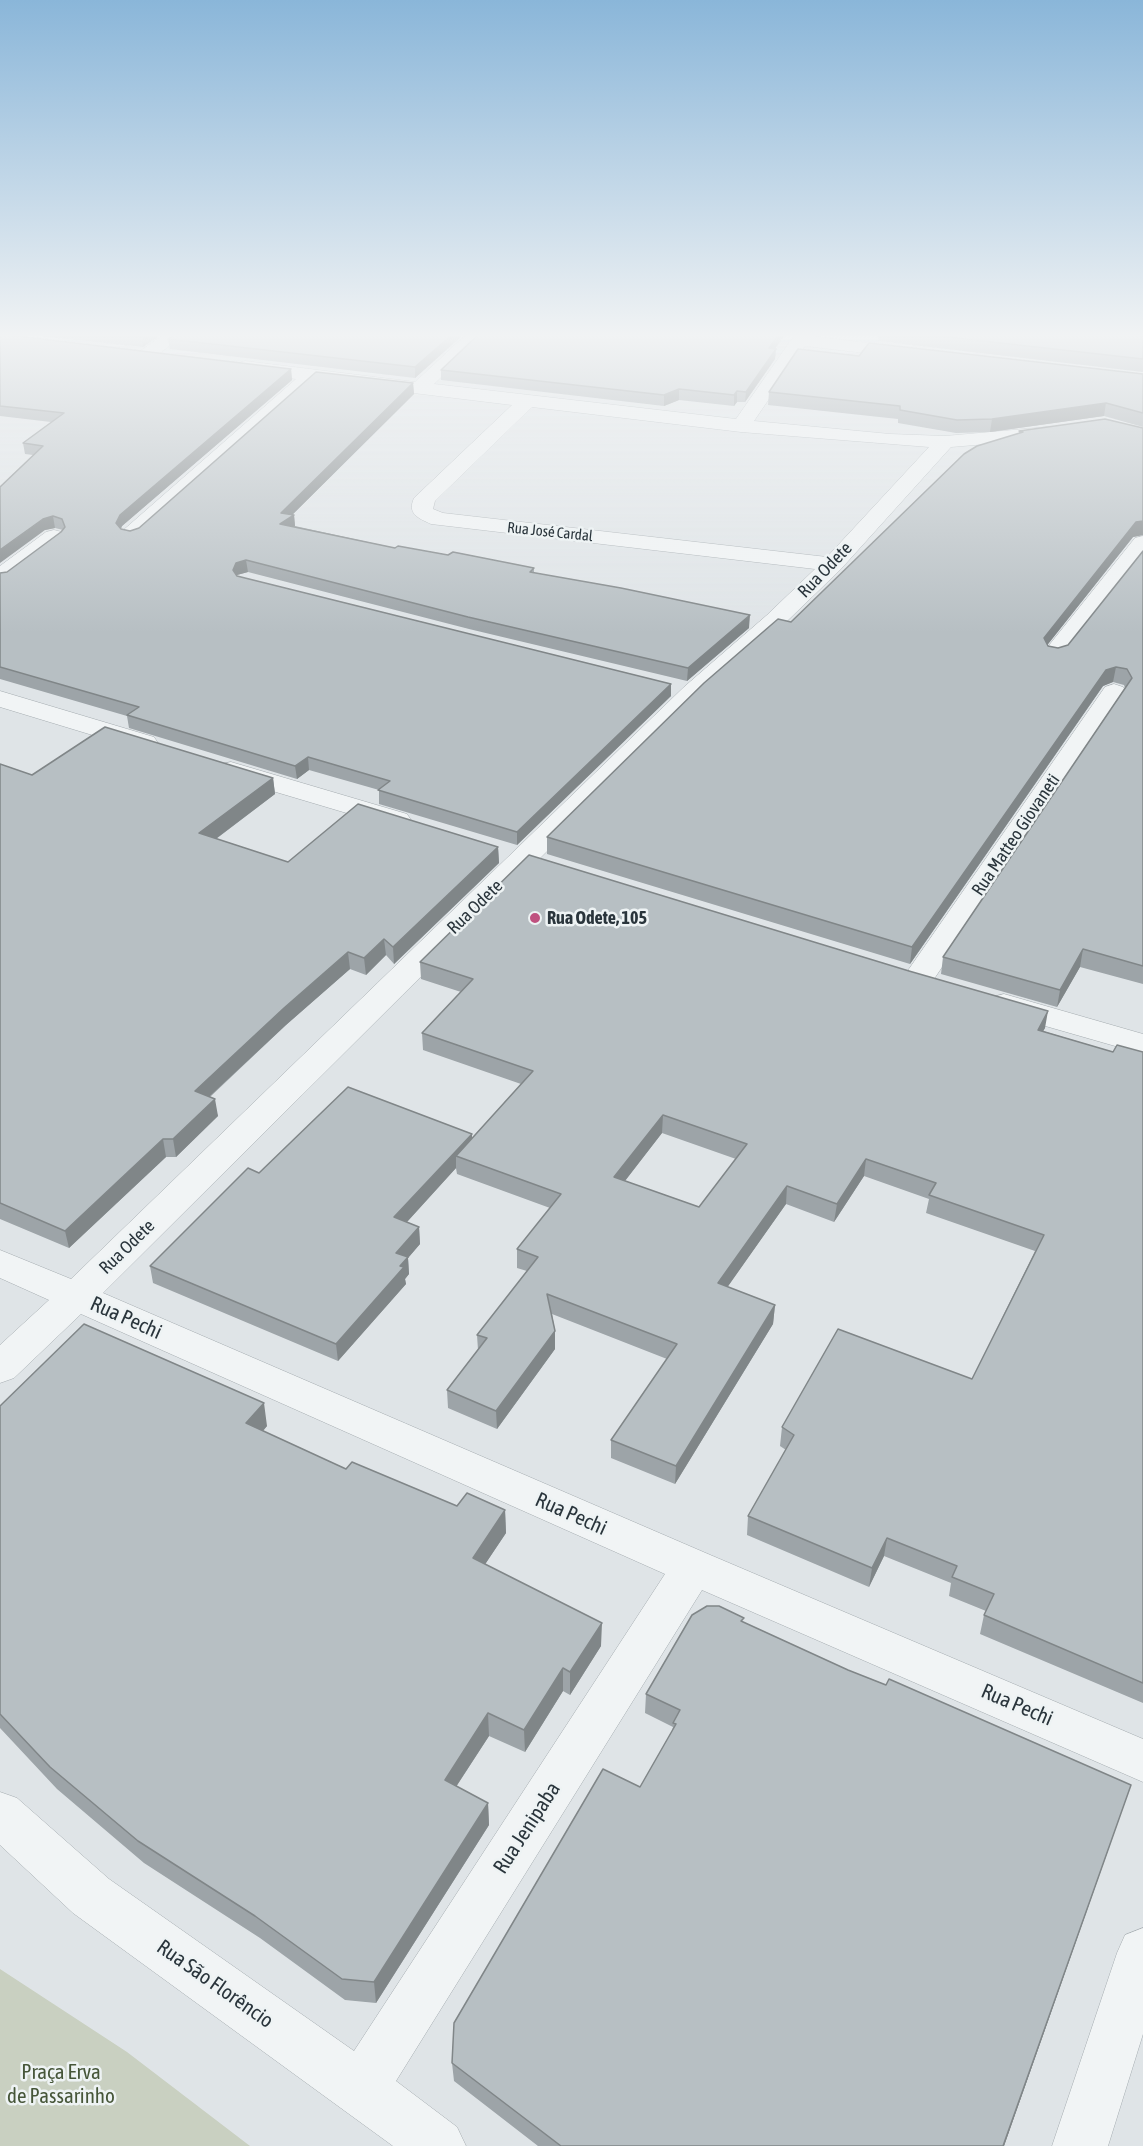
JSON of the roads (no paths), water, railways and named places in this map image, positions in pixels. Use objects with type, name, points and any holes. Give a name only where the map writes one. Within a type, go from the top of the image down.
[{"type":"street","points":[[131,533],[245,433]]},
{"type":"street","name":"Rua José Cardal","points":[[494,433],[426,498],[422,505],[423,513],[439,519],[833,564]]},
{"type":"street","points":[[817,433],[890,440],[945,442],[990,440],[1044,433]]},
{"type":"street","name":"Rua Odete","points":[[0,1368],[535,863],[682,689],[775,620],[833,564],[945,442]]},
{"type":"street","points":[[0,577],[54,537]]},
{"type":"street","points":[[1056,654],[1143,543]]},
{"type":"street","name":"Rua Matteo Giovaneti","points":[[918,979],[1114,692]]},
{"type":"street","points":[[0,699],[171,751]]},
{"type":"street","points":[[205,762],[421,828]]},
{"type":"street","points":[[490,849],[535,863]]},
{"type":"street","points":[[974,995],[1143,1044]]},
{"type":"street","name":"Rua Pechi","points":[[0,1263],[693,1567],[1143,1761]]},
{"type":"street","name":"Rua Jenipaba","points":[[361,2088],[693,1567]]},
{"type":"street","name":"Rua São Florêncio","points":[[0,1814],[91,1896],[361,2088],[438,2146]]},
{"type":"street","points":[[1080,2146],[1143,1953]]},
{"type":"place","name":"Rua Odete, 105","points":[[535,918]]},
{"type":"park label","name":"Praça Erva de Passarinho","points":[[61,2084]]}]
